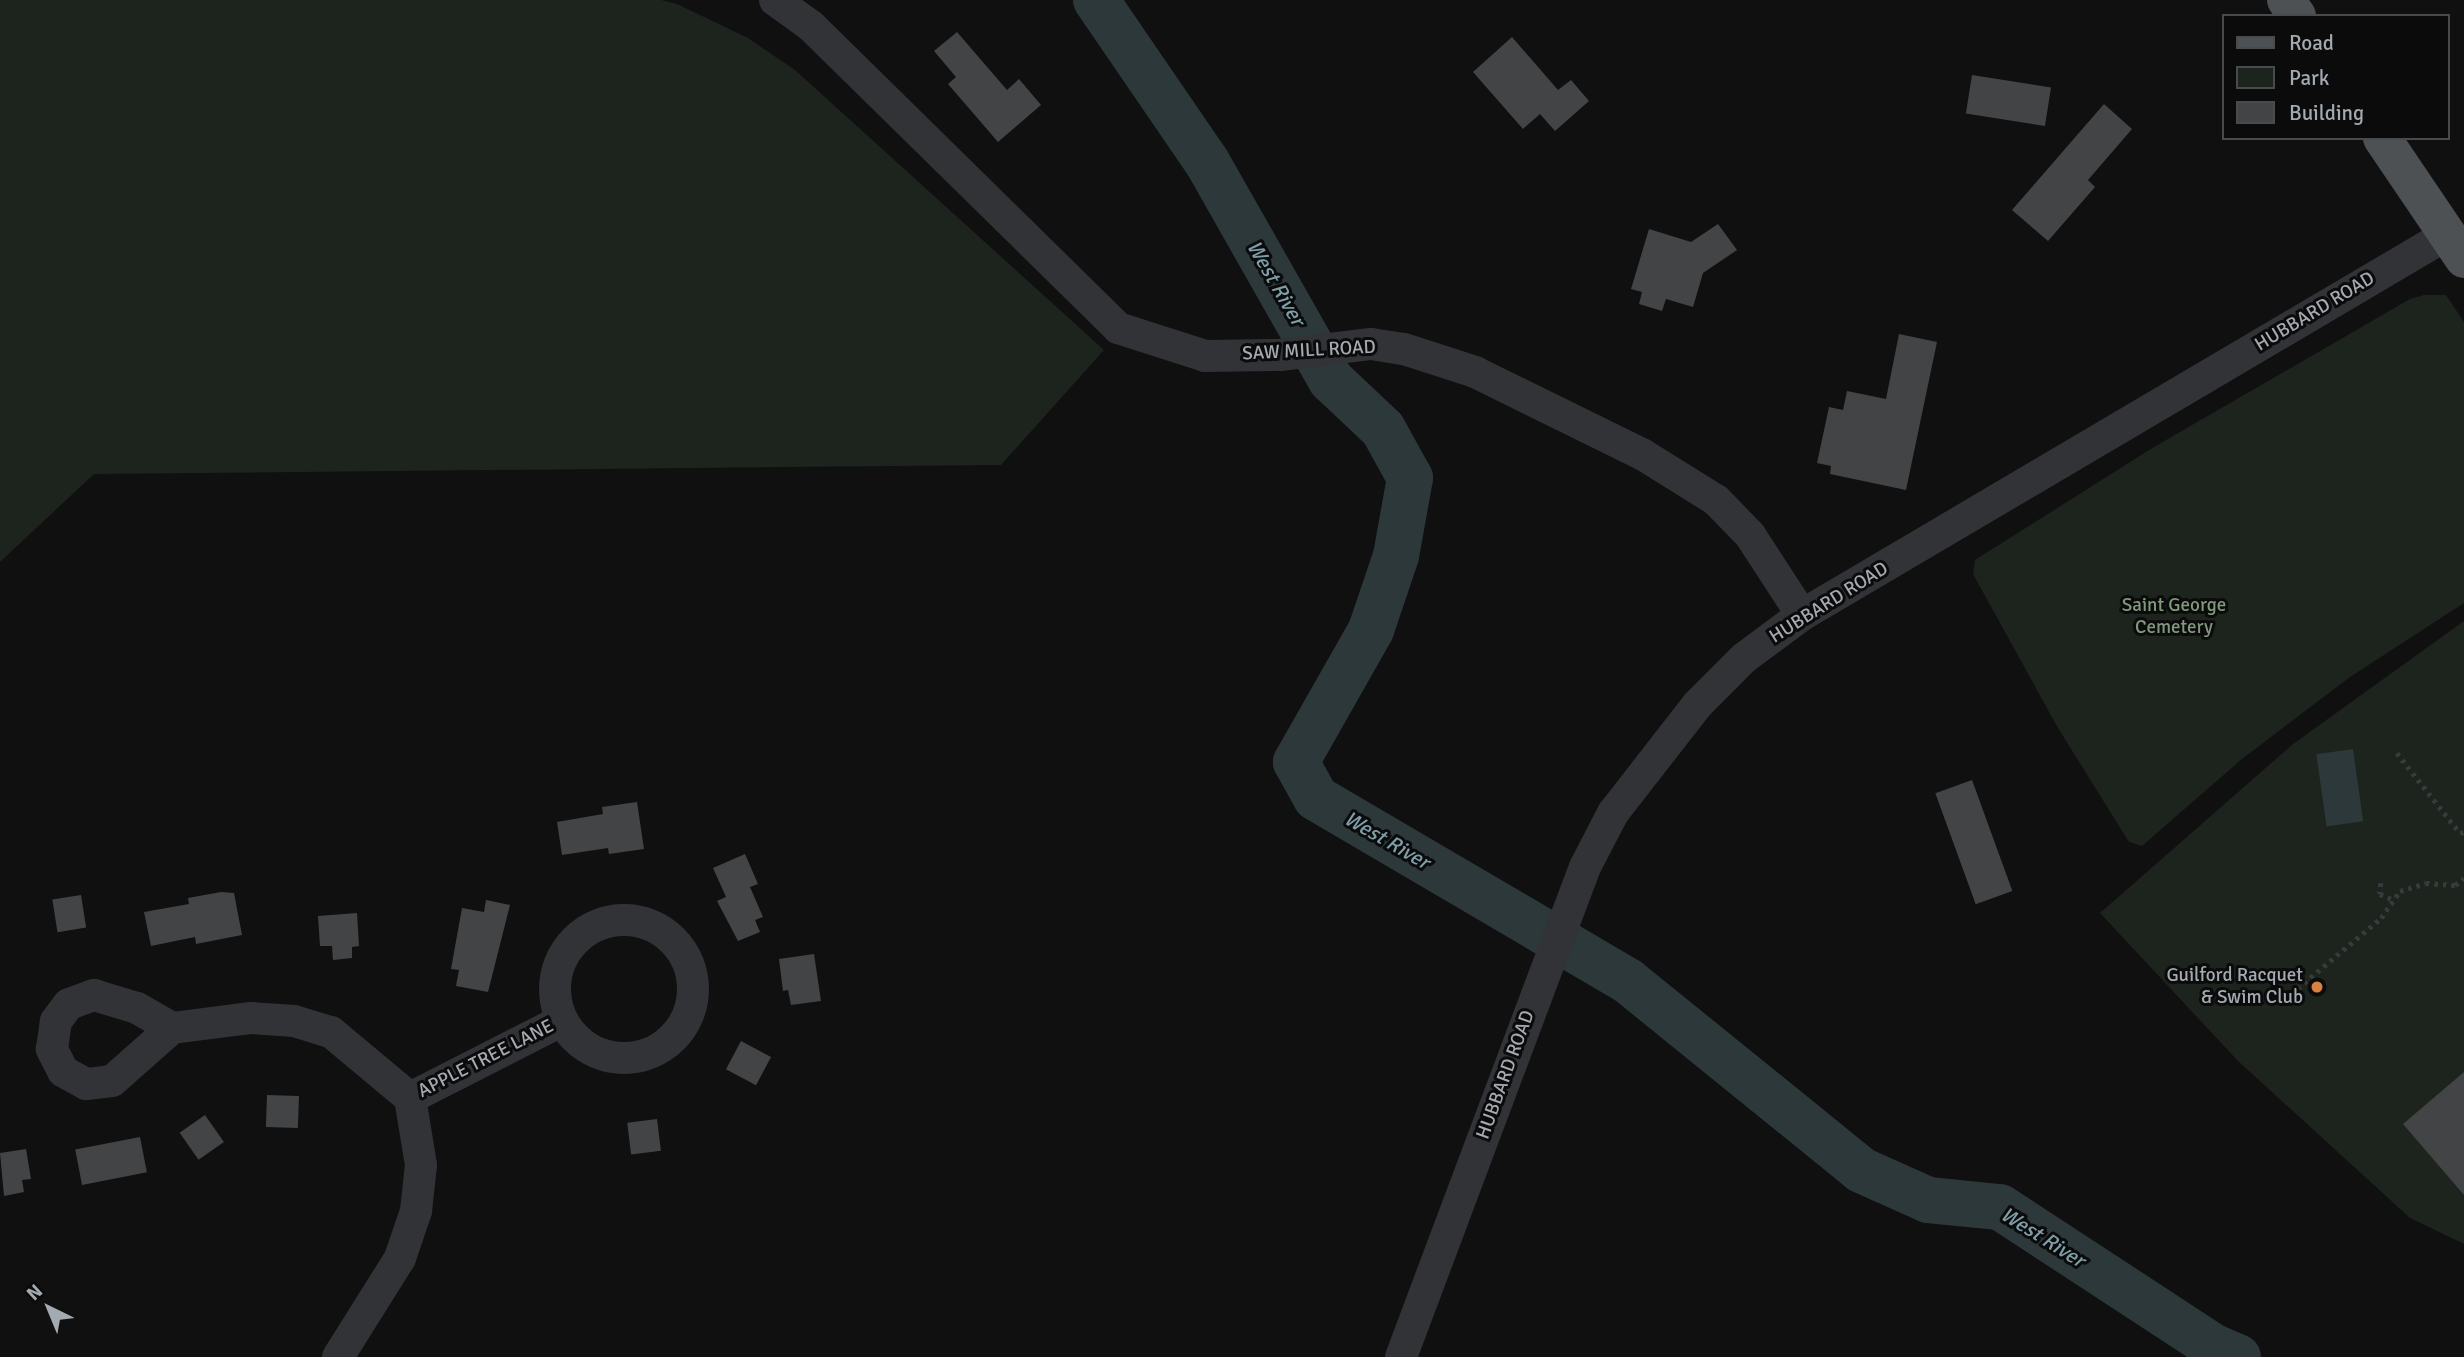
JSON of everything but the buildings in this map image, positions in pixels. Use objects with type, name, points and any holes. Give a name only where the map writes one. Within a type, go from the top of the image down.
[{"type":"main road","points":[[2383,140],[2456,247]]},
{"type":"street","name":"SAW MILL ROAD","points":[[775,0],[811,26],[1118,328],[1205,356],[1280,355],[1335,347],[1404,349],[1462,368],[1671,470],[1716,500],[1747,532],[1802,615]]},
{"type":"street","name":"HUBBARD ROAD","points":[[1401,1357],[1585,867],[1614,813],[1680,725],[1745,658],[1802,615],[2456,247]]},
{"type":"street","name":"APPLE TREE LANE","points":[[627,919],[653,925],[675,940],[691,966],[694,999],[684,1026],[665,1046],[647,1054],[604,1056],[577,1041],[561,1021],[555,1000],[559,964],[572,942],[596,925],[627,919]]},
{"type":"street","name":"APPLE TREE LANE","points":[[172,1028],[251,1018],[294,1021],[331,1032],[410,1098],[421,1165],[416,1211],[400,1258],[338,1357]]},
{"type":"street","name":"APPLE TREE LANE","points":[[410,1098],[561,1021]]},
{"type":"path","points":[[2397,753],[2460,833],[2464,832]]},
{"type":"path","points":[[2291,994],[2381,918],[2390,899],[2416,884],[2456,887],[2464,878]]},
{"type":"path","points":[[2381,883],[2380,894],[2390,899]]},
{"type":"green space","points":[[0,0],[661,0],[677,4],[748,38],[795,70],[1104,350],[1001,465],[94,474],[0,562]]},
{"type":"green space","name":"Saint George Cemetery","points":[[2424,295],[2446,295],[2464,322],[2464,603],[2350,677],[2242,759],[2142,846],[2129,842],[2058,728],[1973,574],[1975,560],[2154,447],[2410,299]]},
{"type":"green space","name":"Guilford Racquet & Swim Club","points":[[2464,621],[2464,1244],[2410,1218],[2238,1061],[2100,913],[2293,744]]},
{"type":"shaded area","points":[[2353,749],[2363,821],[2327,826],[2316,754]]},
{"type":"waterway","name":"West River","points":[[1096,0],[1207,162],[1331,380],[1383,429],[1410,478],[1396,556],[1371,630],[1296,762],[1316,798],[1628,981],[1861,1170],[1928,1200],[2000,1207],[2214,1347],[2238,1357]]},
{"type":"place","name":"Guilford Racquet & Swim Club","points":[[2317,987]]}]
